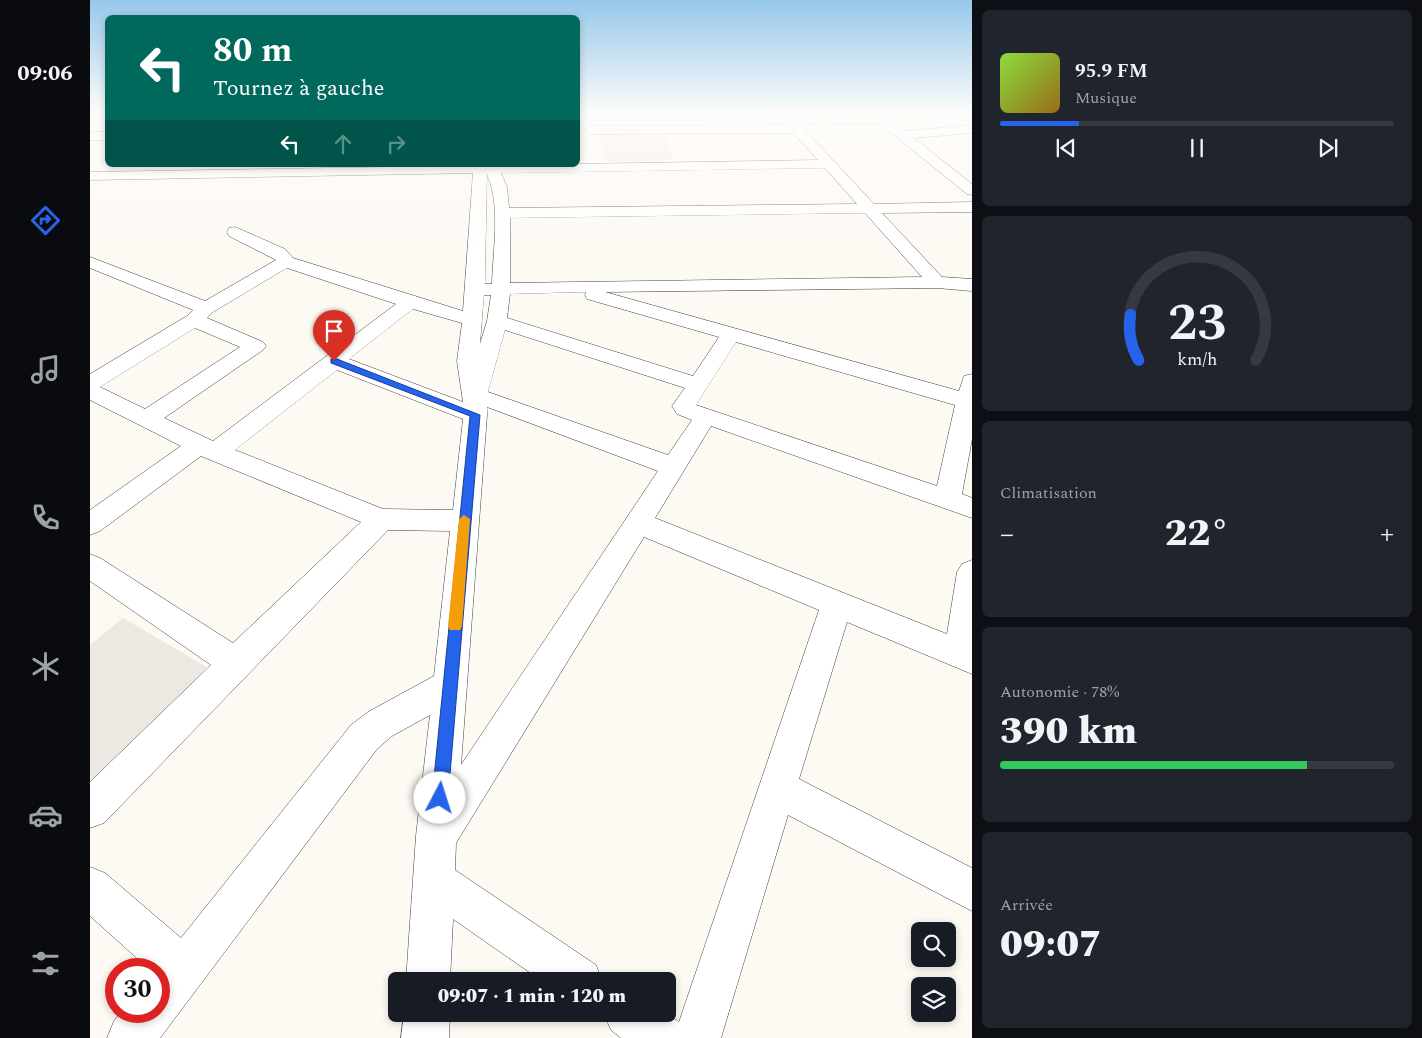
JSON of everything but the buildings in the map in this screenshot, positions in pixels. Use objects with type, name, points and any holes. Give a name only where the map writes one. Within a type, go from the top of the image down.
[{"type":"street","points":[[580,163],[611,161]]},
{"type":"street","points":[[780,161],[828,164]]},
{"type":"street","points":[[826,161],[937,282]]},
{"type":"street","points":[[935,161],[972,191]]},
{"type":"street","points":[[90,176],[485,167]]},
{"type":"street","points":[[429,972],[436,836],[475,405],[497,322],[501,289],[502,213],[500,187],[485,167]]},
{"type":"street","points":[[475,405],[468,361],[470,320],[475,290],[485,167]]},
{"type":"street","points":[[502,213],[972,208]]},
{"type":"street","points":[[235,232],[279,253],[287,262],[470,320]]},
{"type":"street","points":[[90,262],[200,314],[256,346],[146,419]]},
{"type":"street","points":[[90,384],[200,314],[287,262]]},
{"type":"street","points":[[475,290],[937,282],[972,284]]},
{"type":"street","points":[[565,287],[731,334],[970,391],[947,500]]},
{"type":"street","points":[[90,524],[208,448],[334,361],[410,302]]},
{"type":"street","points":[[497,322],[699,385]]},
{"type":"street","points":[[731,334],[684,408],[972,508]]},
{"type":"street","points":[[334,361],[674,467]]},
{"type":"street","points":[[90,391],[208,448],[381,519],[464,521]]},
{"type":"street","points":[[436,836],[706,416]]},
{"type":"street","points":[[90,809],[381,519]]},
{"type":"street","points":[[638,523],[966,657],[972,572]]},
{"type":"street","points":[[90,566],[235,663]]},
{"type":"street","points":[[697,1038],[836,604]]},
{"type":"street","points":[[170,988],[364,737],[380,724],[450,685]]},
{"type":"street","points":[[777,788],[972,890]]},
{"type":"street","points":[[434,880],[567,972]]},
{"type":"street","points":[[90,888],[184,970]]},
{"type":"street","points":[[425,1038],[426,1022]]},
{"type":"street","points":[[639,1022],[662,1038]]},
{"type":"street","points":[[131,1038],[143,1023]]},
{"type":"shaded area","points":[[123,618],[207,667],[90,789],[90,645]]},
{"type":"slow traffic","points":[[455,626],[464,519]]},
{"type":"route","points":[[334,361],[475,415],[440,798]]}]
